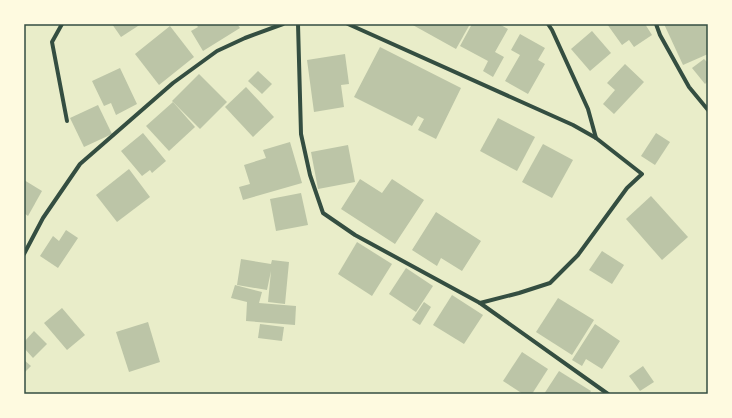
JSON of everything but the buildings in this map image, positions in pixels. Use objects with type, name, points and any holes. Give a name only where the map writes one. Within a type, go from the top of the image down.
[{"type":"street","points":[[62,24],[52,42],[67,121]]},
{"type":"street","points":[[24,254],[43,218],[80,164],[173,83],[217,51],[245,38],[283,24]]},
{"type":"street","points":[[298,24],[301,134],[310,175],[323,213],[356,235],[480,304],[608,394]]},
{"type":"street","points":[[348,24],[573,125],[596,138],[642,174],[627,188],[578,255],[550,283],[480,304]]},
{"type":"street","points":[[548,24],[588,109],[596,138]]},
{"type":"street","points":[[656,24],[660,35],[689,87],[708,110]]}]
